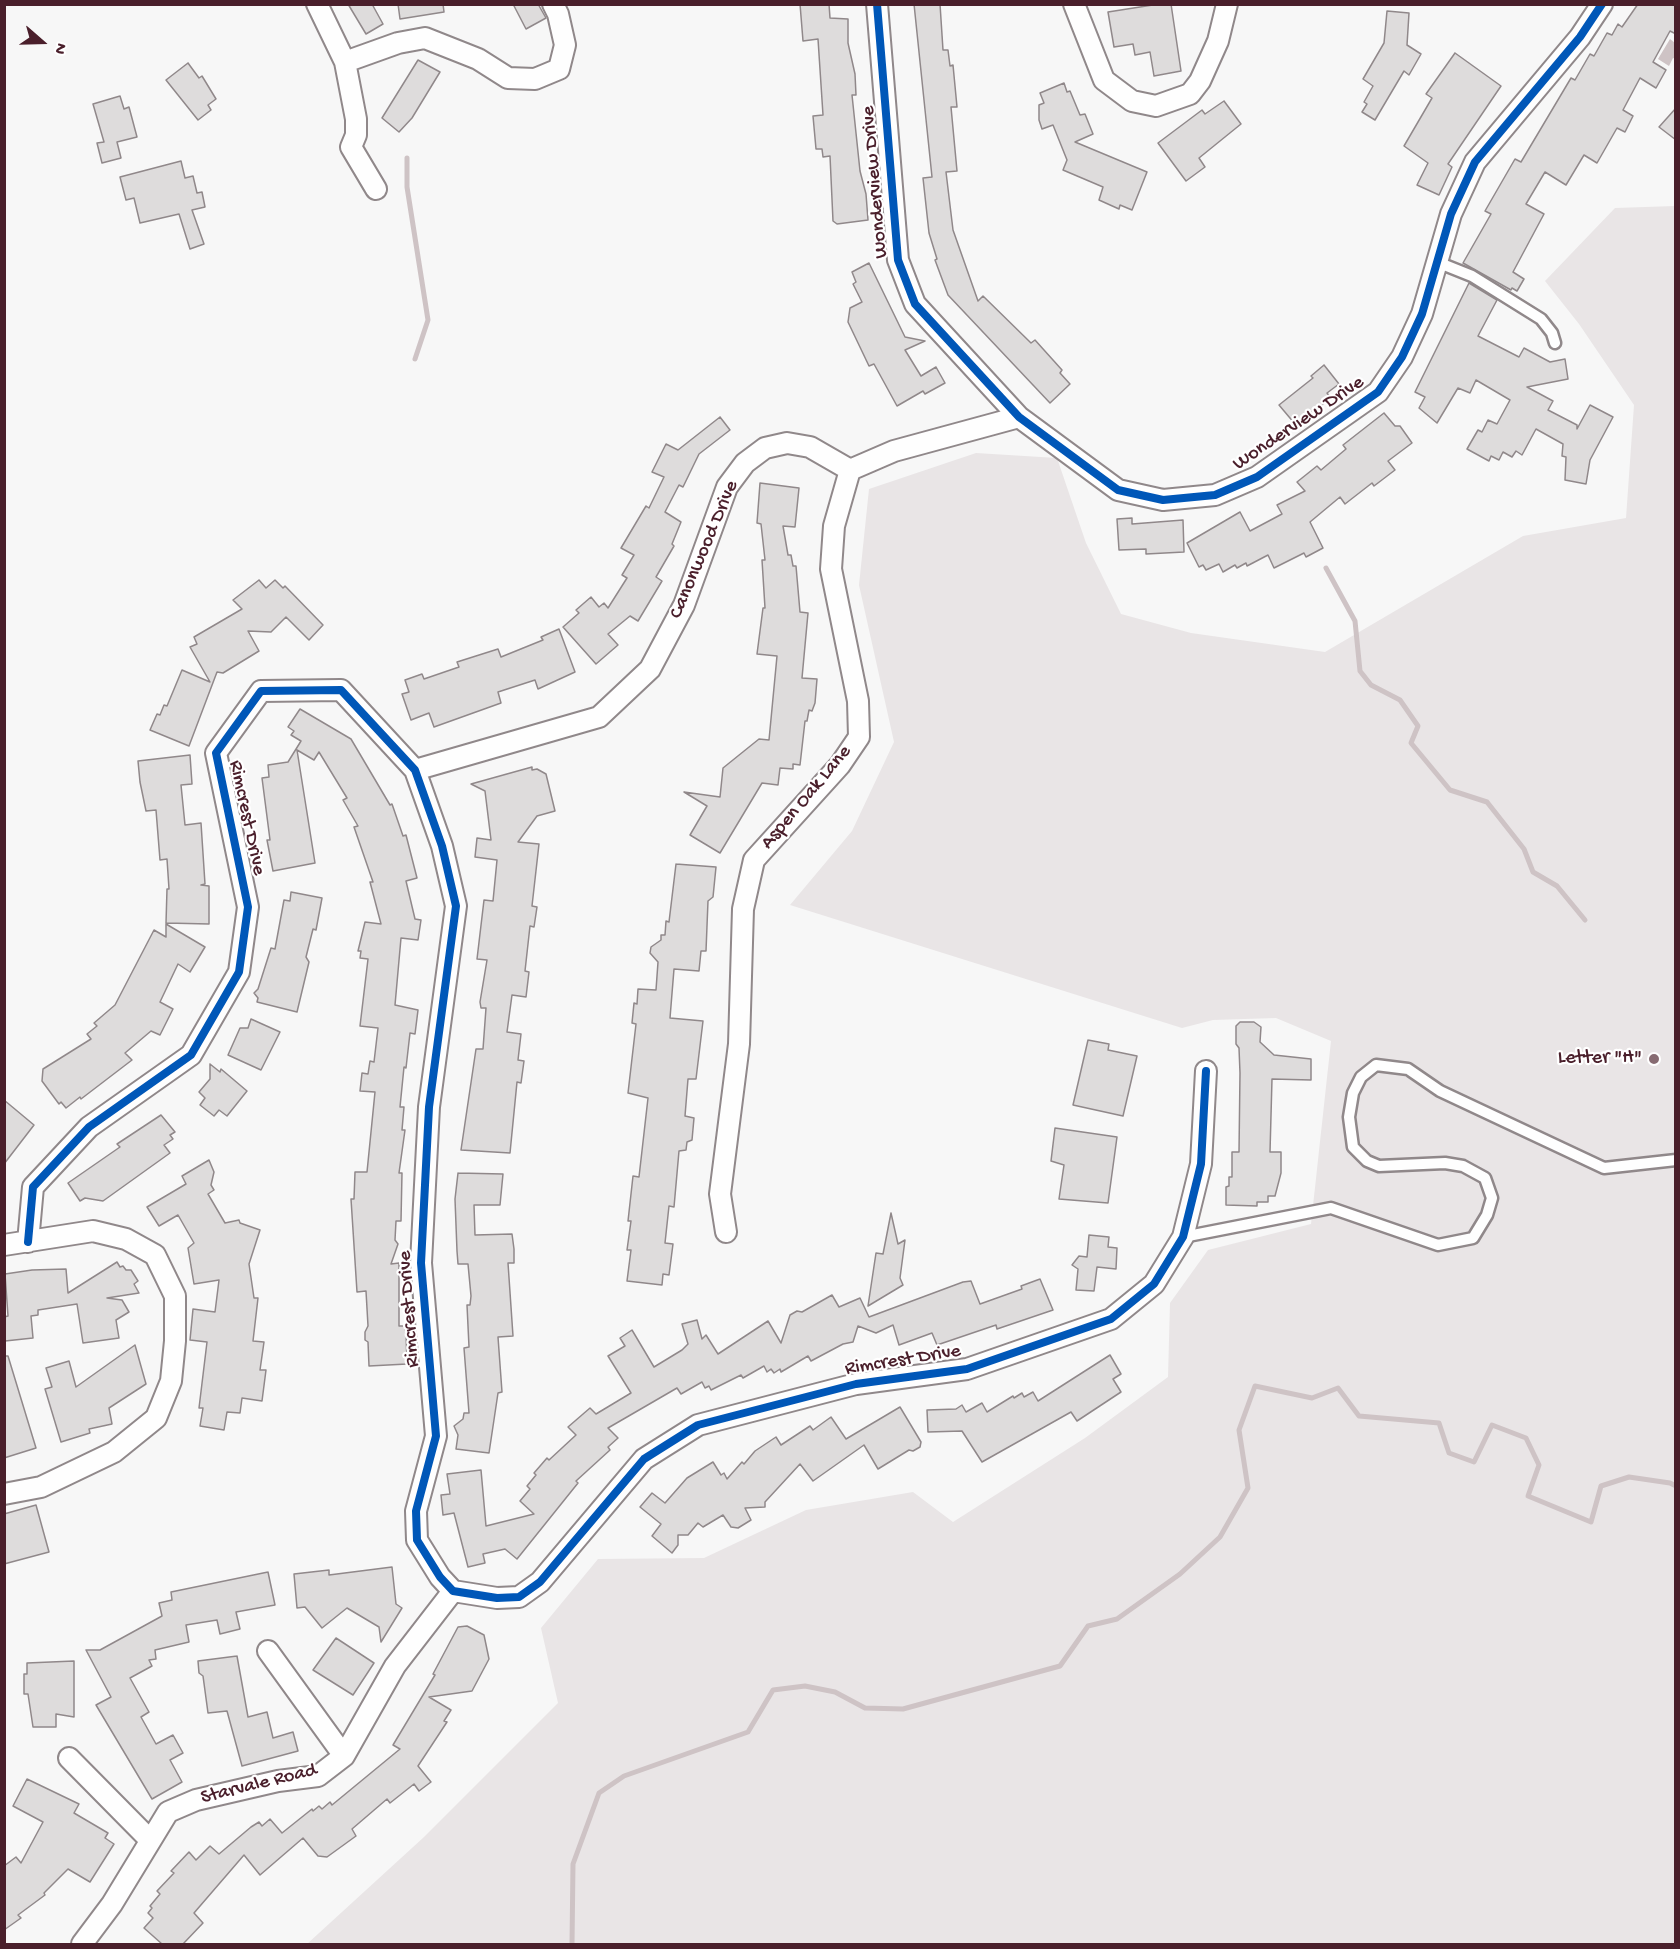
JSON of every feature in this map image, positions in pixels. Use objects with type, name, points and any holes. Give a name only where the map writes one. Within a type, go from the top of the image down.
[{"type":"street","points":[[317,4],[345,62],[356,119],[356,135],[351,147],[376,189]]},
{"type":"street","points":[[345,62],[399,43],[424,38],[478,59],[508,78],[535,79],[559,69],[565,45],[558,14],[553,4]]},
{"type":"street","name":"Wonderview Drive","points":[[877,4],[898,260],[915,304],[1019,417],[1118,490],[1162,500],[1215,495],[1257,477],[1378,393],[1402,357],[1422,314],[1451,214],[1475,162],[1580,37],[1602,4]]},
{"type":"street","points":[[1074,4],[1104,80],[1132,101],[1156,106],[1190,94],[1200,81],[1215,49],[1227,4]]},
{"type":"street","points":[[850,470],[894,451],[1019,417]]},
{"type":"street","name":"Canonwood Drive","points":[[415,770],[599,717],[650,669],[684,605],[727,488],[745,463],[765,448],[787,443],[810,447],[850,470]]},
{"type":"street","name":"Aspen Oak Lane","points":[[726,1232],[720,1194],[740,1044],[743,909],[754,860],[840,765],[859,736],[858,701],[831,569],[834,526],[850,470]]},
{"type":"street","name":"Rimcrest Drive","points":[[28,1242],[33,1187],[89,1127],[191,1055],[239,972],[248,907],[216,753],[261,691],[341,690],[415,770],[442,846],[456,906],[429,1107],[421,1263],[436,1436],[416,1511],[417,1540],[440,1577],[453,1591],[497,1598],[519,1597],[540,1582],[644,1459],[698,1425],[856,1384],[967,1369],[1111,1319],[1155,1284],[1182,1237],[1201,1164],[1206,1071]]},
{"type":"street","points":[[4,1245],[93,1231],[126,1239],[155,1255],[175,1296],[175,1341],[171,1381],[156,1418],[114,1452],[41,1487],[4,1494]]},
{"type":"street","name":"Starvale Road","points":[[82,1944],[112,1904],[168,1812],[196,1800],[278,1781],[318,1776],[344,1756],[395,1666],[453,1591]]},
{"type":"street","points":[[268,1651],[344,1756]]},
{"type":"street","points":[[69,1758],[150,1840]]},
{"type":"lane","points":[[1437,262],[1472,276],[1541,319],[1552,333],[1555,343]]},
{"type":"lane","points":[[1182,1237],[1331,1208],[1438,1245],[1473,1238],[1487,1215],[1492,1198],[1485,1178],[1464,1166],[1445,1163],[1379,1166],[1367,1161],[1353,1147],[1348,1117],[1353,1093],[1361,1077],[1376,1065],[1408,1069],[1440,1091],[1604,1168],[1676,1160]]},
{"type":"shaded area","points":[[1670,39],[1675,43],[1676,59],[1673,58],[1669,66],[1658,59]]},
{"type":"shaded area","points":[[1675,206],[1675,1944],[307,1944],[424,1837],[558,1703],[541,1628],[598,1559],[704,1558],[806,1510],[913,1492],[953,1522],[1085,1438],[1168,1377],[1170,1303],[1208,1250],[1311,1224],[1331,1041],[1276,1018],[1213,1020],[1182,1028],[790,905],[852,831],[894,742],[859,585],[869,489],[976,453],[1057,458],[1086,543],[1121,614],[1191,633],[1325,652],[1523,536],[1626,518],[1634,405],[1579,324],[1545,281],[1615,208]]},
{"type":"building","points":[[348,4],[372,4],[383,24],[366,34]]},
{"type":"building","points":[[398,4],[443,4],[444,12],[400,19]]},
{"type":"building","points":[[513,4],[538,4],[546,18],[526,29]]},
{"type":"building","points":[[800,4],[829,4],[830,18],[848,19],[848,43],[855,74],[856,95],[852,95],[868,220],[837,224],[833,221],[830,156],[823,157],[822,149],[816,149],[813,116],[823,115],[818,39],[803,41]]},
{"type":"building","points":[[914,4],[940,4],[943,50],[948,50],[950,66],[953,65],[957,107],[951,107],[957,171],[946,172],[953,230],[978,301],[983,296],[1031,343],[1035,340],[1062,370],[1060,373],[1070,384],[1050,403],[948,295],[935,260],[937,259],[929,233],[923,178],[932,177]]},
{"type":"building","points":[[1171,4],[1181,71],[1154,76],[1150,52],[1135,55],[1133,44],[1114,47],[1108,12]]},
{"type":"building","points":[[1638,4],[1676,4],[1676,34],[1670,31],[1653,62],[1666,70],[1656,88],[1640,78],[1623,110],[1633,116],[1625,132],[1617,128],[1597,163],[1584,155],[1566,185],[1545,172],[1526,204],[1544,214],[1513,272],[1524,279],[1517,291],[1512,288],[1511,290],[1463,263],[1491,214],[1485,211],[1515,159],[1521,162],[1571,78],[1575,80],[1590,54],[1594,56],[1607,33],[1612,35],[1618,24],[1622,27]]},
{"type":"building","points":[[1387,11],[1409,13],[1407,45],[1421,54],[1409,75],[1404,71],[1375,120],[1362,112],[1367,104],[1364,102],[1373,86],[1363,79],[1384,43]]},
{"type":"building","points":[[1455,53],[1501,86],[1448,164],[1452,167],[1439,195],[1417,185],[1428,163],[1404,146],[1432,98],[1426,94]]},
{"type":"building","points":[[418,60],[440,72],[412,118],[399,132],[382,118]]},
{"type":"building","points":[[188,63],[199,78],[202,76],[216,99],[208,105],[211,110],[198,120],[166,80]]},
{"type":"building","points":[[1064,83],[1080,115],[1085,114],[1093,134],[1075,142],[1147,172],[1132,210],[1120,205],[1119,209],[1099,200],[1103,187],[1063,170],[1067,160],[1053,125],[1042,129],[1039,120],[1039,105],[1044,103],[1040,93]]},
{"type":"building","points":[[120,96],[124,109],[129,107],[137,137],[117,142],[121,158],[102,163],[97,143],[104,142],[93,104]]},
{"type":"building","points":[[1224,101],[1241,124],[1199,158],[1205,167],[1186,181],[1158,143],[1202,110],[1205,114]]},
{"type":"building","points":[[1676,108],[1676,140],[1659,127]]},
{"type":"building","points":[[181,161],[185,178],[193,176],[197,193],[202,192],[205,207],[192,210],[204,244],[190,249],[179,214],[140,223],[134,198],[126,200],[120,177]]},
{"type":"building","points":[[869,263],[905,337],[925,341],[905,350],[921,376],[936,367],[945,383],[925,394],[923,391],[897,406],[874,364],[869,366],[848,322],[850,308],[862,302],[853,284],[856,282],[852,272]]},
{"type":"building","points":[[1469,283],[1497,300],[1478,336],[1519,357],[1524,348],[1550,362],[1565,359],[1568,379],[1527,387],[1553,401],[1548,410],[1577,425],[1577,429],[1590,405],[1613,417],[1590,460],[1586,484],[1565,480],[1566,457],[1562,456],[1563,444],[1536,429],[1522,455],[1516,451],[1512,457],[1503,452],[1499,460],[1491,456],[1489,461],[1467,449],[1478,430],[1482,432],[1488,420],[1497,424],[1510,400],[1476,380],[1470,393],[1458,388],[1437,423],[1419,408],[1425,397],[1415,392]]},
{"type":"building","points":[[1324,365],[1339,384],[1327,393],[1330,397],[1322,405],[1295,424],[1279,405],[1313,378],[1311,376]]},
{"type":"building","points":[[1384,413],[1395,426],[1400,426],[1412,443],[1388,461],[1395,470],[1374,486],[1372,483],[1345,504],[1340,497],[1310,522],[1323,548],[1306,557],[1304,553],[1274,568],[1268,555],[1247,566],[1246,563],[1237,568],[1235,565],[1223,572],[1219,564],[1206,570],[1203,565],[1199,567],[1187,543],[1240,512],[1250,531],[1282,514],[1277,505],[1305,491],[1297,482],[1317,466],[1321,470],[1346,449],[1343,445]]},
{"type":"building","points":[[720,417],[730,430],[699,454],[683,487],[679,485],[665,512],[681,522],[672,544],[674,546],[656,577],[662,581],[638,621],[630,616],[608,634],[618,645],[596,664],[563,627],[579,613],[576,610],[591,597],[599,607],[604,603],[608,608],[627,578],[622,575],[634,555],[621,548],[646,506],[649,508],[664,477],[652,472],[666,444],[678,450]]},
{"type":"building","points":[[760,483],[799,488],[795,527],[783,526],[788,555],[791,555],[793,566],[796,566],[800,612],[808,613],[802,678],[817,679],[815,703],[812,711],[809,710],[807,721],[805,721],[800,765],[793,764],[793,769],[780,768],[778,785],[762,783],[720,853],[690,835],[707,806],[684,792],[720,797],[723,768],[759,739],[769,740],[777,656],[757,654],[763,608],[765,608],[762,560],[765,560],[761,524],[757,523]]},
{"type":"building","points":[[1132,518],[1132,524],[1183,520],[1184,552],[1146,554],[1146,549],[1119,550],[1117,519]]},
{"type":"building","points":[[259,580],[266,588],[275,580],[283,588],[285,586],[323,625],[309,640],[286,617],[271,632],[248,631],[259,651],[223,673],[217,672],[189,746],[150,730],[157,714],[160,715],[164,705],[167,706],[182,670],[210,682],[190,647],[197,644],[194,637],[242,609],[233,600]]},
{"type":"building","points":[[559,629],[575,672],[538,689],[535,680],[498,692],[501,703],[434,727],[429,713],[411,720],[402,694],[409,692],[405,680],[422,674],[424,679],[459,667],[457,662],[498,649],[501,657],[543,640],[541,637]]},
{"type":"building","points":[[300,709],[351,739],[390,805],[392,804],[403,836],[406,835],[417,878],[406,881],[415,919],[421,920],[418,940],[401,938],[395,1005],[418,1010],[415,1034],[410,1033],[406,1068],[404,1067],[400,1107],[404,1107],[402,1130],[405,1130],[399,1173],[402,1173],[401,1221],[396,1221],[395,1240],[398,1244],[391,1264],[399,1263],[399,1326],[404,1326],[406,1332],[407,1364],[369,1366],[368,1342],[365,1340],[368,1326],[366,1291],[357,1292],[351,1199],[354,1199],[355,1172],[367,1172],[375,1092],[360,1091],[362,1073],[368,1074],[370,1061],[374,1062],[378,1028],[360,1026],[368,959],[360,958],[361,951],[358,951],[365,922],[381,924],[370,882],[373,882],[354,827],[358,826],[343,800],[347,798],[319,752],[314,760],[297,750],[315,863],[273,871],[267,840],[270,840],[262,778],[269,777],[268,765],[288,762],[301,741],[291,735],[294,731],[288,727]]},
{"type":"building","points":[[190,755],[192,784],[181,785],[185,825],[201,823],[205,884],[201,885],[209,886],[209,924],[166,923],[167,889],[169,889],[167,859],[160,860],[156,810],[146,811],[140,782],[138,761]]},
{"type":"building","points":[[532,767],[532,770],[537,769],[546,774],[555,811],[537,816],[518,842],[539,844],[532,906],[537,907],[534,927],[530,926],[525,971],[529,972],[526,997],[512,995],[507,1032],[521,1034],[518,1060],[524,1061],[521,1083],[517,1082],[510,1153],[461,1150],[476,1049],[483,1049],[486,1008],[481,1008],[480,1002],[487,960],[477,959],[484,900],[493,901],[497,860],[475,857],[477,838],[491,840],[485,791],[471,784]]},
{"type":"building","points":[[676,864],[716,867],[713,897],[708,901],[706,951],[701,951],[699,971],[674,969],[670,1018],[703,1021],[696,1079],[688,1079],[685,1116],[694,1118],[692,1140],[687,1142],[686,1150],[679,1151],[674,1207],[669,1206],[665,1243],[673,1244],[669,1275],[663,1274],[662,1285],[627,1281],[631,1250],[627,1250],[631,1221],[628,1221],[633,1176],[639,1177],[648,1098],[628,1093],[636,1024],[632,1023],[634,1003],[637,1004],[638,989],[656,990],[658,962],[650,953],[651,947],[661,940],[661,935],[665,935],[666,921],[669,922]]},
{"type":"building","points":[[291,892],[322,898],[316,930],[313,929],[306,957],[309,962],[297,1012],[257,1002],[258,998],[254,993],[258,989],[271,948],[275,949],[284,900],[290,901]]},
{"type":"building","points":[[166,924],[205,947],[190,972],[178,964],[160,1002],[173,1009],[160,1035],[151,1031],[125,1053],[132,1060],[66,1108],[61,1102],[59,1104],[42,1081],[43,1069],[91,1039],[87,1034],[97,1026],[94,1023],[115,1005],[154,930],[166,937]]},
{"type":"building","points":[[251,1019],[280,1032],[261,1070],[228,1055],[240,1028],[248,1028]]},
{"type":"building","points":[[1240,1022],[1254,1022],[1261,1027],[1260,1042],[1274,1055],[1311,1059],[1311,1080],[1272,1079],[1270,1152],[1281,1152],[1281,1173],[1275,1196],[1268,1196],[1268,1202],[1257,1202],[1257,1206],[1226,1205],[1226,1187],[1229,1186],[1229,1177],[1232,1177],[1232,1152],[1239,1152],[1240,1073],[1236,1026]]},
{"type":"building","points":[[1088,1040],[1109,1044],[1108,1050],[1137,1056],[1123,1116],[1073,1105]]},
{"type":"building","points":[[210,1064],[220,1072],[221,1069],[247,1091],[227,1116],[219,1110],[214,1116],[200,1105],[205,1098],[199,1092],[210,1079]]},
{"type":"building","points":[[4,1100],[34,1125],[4,1164]]},
{"type":"building","points":[[161,1115],[175,1132],[170,1135],[173,1139],[164,1145],[170,1153],[103,1201],[85,1198],[80,1201],[68,1183],[120,1147],[117,1144]]},
{"type":"building","points":[[1055,1128],[1117,1137],[1108,1203],[1059,1199],[1064,1165],[1051,1161]]},
{"type":"building","points":[[209,1160],[214,1172],[211,1185],[214,1190],[208,1194],[225,1223],[239,1220],[240,1223],[260,1230],[249,1264],[254,1298],[258,1298],[253,1341],[264,1342],[260,1370],[266,1370],[262,1401],[242,1398],[240,1413],[227,1412],[224,1430],[200,1426],[203,1408],[199,1408],[207,1342],[190,1340],[193,1309],[215,1312],[219,1280],[194,1284],[188,1248],[194,1243],[178,1215],[159,1226],[147,1207],[186,1184],[182,1176]]},
{"type":"building","points":[[458,1173],[503,1174],[500,1205],[474,1205],[475,1235],[512,1234],[514,1249],[514,1263],[508,1263],[513,1336],[498,1337],[502,1392],[498,1393],[489,1453],[456,1449],[458,1435],[454,1426],[463,1419],[464,1413],[469,1413],[464,1348],[469,1347],[467,1305],[470,1305],[471,1296],[468,1264],[458,1264],[455,1199]]},
{"type":"building","points":[[891,1213],[898,1244],[905,1240],[900,1278],[903,1285],[868,1306],[876,1253],[883,1254]]},
{"type":"building","points":[[1089,1235],[1109,1237],[1108,1247],[1117,1248],[1116,1269],[1097,1267],[1094,1291],[1076,1290],[1078,1269],[1072,1265],[1079,1256],[1087,1257]]},
{"type":"building","points":[[117,1262],[120,1267],[131,1270],[138,1281],[134,1284],[139,1293],[107,1298],[122,1300],[129,1312],[116,1320],[119,1338],[83,1343],[77,1304],[38,1310],[38,1315],[31,1316],[33,1338],[5,1341],[4,1317],[8,1316],[5,1274],[66,1269],[68,1293]]},
{"type":"building","points":[[1040,1279],[1053,1310],[997,1329],[996,1325],[937,1345],[932,1333],[899,1345],[893,1325],[876,1333],[858,1326],[853,1342],[843,1344],[811,1361],[808,1356],[781,1372],[780,1369],[774,1373],[771,1369],[767,1372],[764,1366],[743,1378],[741,1375],[711,1390],[709,1386],[705,1388],[702,1382],[681,1394],[677,1388],[608,1428],[618,1438],[608,1447],[610,1450],[576,1481],[578,1483],[517,1559],[505,1549],[483,1554],[485,1563],[468,1567],[454,1513],[443,1515],[441,1495],[450,1494],[447,1474],[481,1470],[486,1526],[534,1514],[520,1501],[530,1489],[527,1486],[536,1475],[534,1473],[547,1458],[549,1460],[576,1435],[568,1427],[590,1408],[596,1414],[631,1393],[608,1356],[625,1346],[620,1338],[632,1330],[654,1367],[688,1344],[682,1324],[697,1320],[702,1339],[706,1335],[718,1354],[768,1321],[781,1343],[790,1315],[797,1311],[802,1312],[832,1295],[839,1307],[860,1298],[869,1317],[963,1282],[971,1281],[980,1304],[1022,1289],[1021,1286]]},
{"type":"building","points":[[135,1345],[146,1384],[109,1408],[112,1424],[89,1429],[90,1433],[61,1442],[45,1389],[52,1387],[46,1368],[69,1361],[76,1387]]},
{"type":"building","points":[[1110,1355],[1121,1374],[1113,1379],[1121,1392],[1077,1421],[1071,1412],[982,1462],[962,1431],[928,1432],[927,1410],[956,1409],[962,1405],[966,1412],[982,1403],[987,1412],[1013,1396],[1014,1398],[1022,1393],[1024,1397],[1033,1392],[1038,1401]]},
{"type":"building","points":[[4,1356],[8,1356],[36,1448],[4,1458]]},
{"type":"building","points":[[900,1407],[921,1442],[920,1447],[913,1451],[909,1450],[878,1469],[864,1445],[813,1481],[800,1464],[765,1502],[765,1507],[745,1508],[751,1520],[738,1528],[731,1527],[723,1515],[703,1527],[698,1523],[688,1535],[678,1535],[678,1545],[672,1553],[652,1536],[661,1524],[640,1507],[652,1493],[665,1503],[687,1478],[713,1462],[721,1475],[724,1473],[727,1479],[742,1462],[744,1464],[755,1451],[776,1437],[781,1445],[810,1426],[813,1430],[831,1417],[846,1439]]},
{"type":"building","points":[[36,1505],[49,1552],[4,1564],[4,1514]]},
{"type":"building","points":[[392,1567],[396,1604],[402,1608],[381,1642],[379,1627],[347,1608],[322,1628],[305,1607],[297,1608],[294,1574],[329,1570],[329,1575]]},
{"type":"building","points":[[268,1572],[275,1605],[236,1612],[240,1629],[220,1634],[217,1620],[186,1625],[189,1642],[155,1650],[156,1659],[149,1660],[152,1666],[130,1678],[149,1712],[141,1717],[156,1744],[173,1735],[183,1753],[170,1760],[182,1782],[152,1799],[96,1705],[111,1697],[86,1650],[100,1650],[162,1616],[159,1603],[172,1600],[171,1592]]},
{"type":"building","points":[[467,1626],[484,1635],[489,1659],[472,1691],[429,1697],[451,1710],[444,1721],[447,1722],[418,1766],[431,1782],[419,1791],[414,1784],[390,1803],[387,1799],[352,1829],[356,1836],[327,1857],[318,1856],[303,1838],[260,1875],[244,1855],[194,1913],[203,1923],[183,1944],[162,1944],[144,1928],[153,1918],[148,1913],[152,1908],[150,1906],[160,1894],[157,1891],[174,1873],[171,1871],[189,1852],[196,1860],[210,1846],[219,1854],[251,1827],[259,1822],[262,1826],[270,1819],[282,1833],[312,1809],[313,1811],[319,1806],[322,1809],[330,1802],[332,1805],[400,1749],[393,1745],[435,1675],[433,1674],[458,1627]]},
{"type":"building","points":[[336,1638],[374,1663],[353,1695],[313,1670]]},
{"type":"building","points":[[237,1656],[248,1717],[267,1712],[273,1738],[293,1732],[298,1751],[242,1766],[227,1711],[208,1713],[203,1676],[199,1673],[198,1661]]},
{"type":"building","points":[[74,1661],[74,1717],[56,1714],[56,1727],[33,1727],[28,1694],[24,1694],[24,1674],[27,1674],[27,1663]]},
{"type":"building","points":[[27,1779],[79,1804],[74,1813],[108,1833],[105,1838],[114,1844],[90,1882],[68,1869],[44,1893],[45,1895],[18,1915],[21,1918],[4,1930],[4,1866],[16,1857],[21,1863],[43,1822],[13,1806]]},
{"type":"waterway","points":[[407,158],[407,187],[428,320],[415,359]]},
{"type":"waterway","points":[[1326,568],[1355,621],[1360,671],[1371,685],[1400,700],[1418,726],[1411,743],[1450,790],[1487,802],[1524,849],[1533,872],[1557,886],[1585,920]]},
{"type":"waterway","points":[[572,1944],[573,1864],[599,1793],[624,1776],[748,1732],[773,1690],[805,1686],[835,1692],[865,1708],[903,1709],[1060,1666],[1088,1626],[1117,1619],[1180,1574],[1220,1537],[1248,1488],[1239,1430],[1255,1386],[1312,1398],[1338,1388],[1359,1416],[1439,1423],[1449,1453],[1474,1462],[1492,1425],[1526,1438],[1539,1465],[1528,1496],[1591,1522],[1601,1486],[1629,1477],[1670,1483],[1676,1486]]},
{"type":"cycle path","points":[[877,4],[898,260],[915,304],[1019,417],[1118,490],[1163,500],[1215,495],[1257,477],[1378,392],[1402,357],[1422,314],[1451,214],[1475,162],[1580,37],[1602,4]]},
{"type":"cycle path","points":[[28,1242],[33,1187],[89,1127],[191,1055],[239,972],[248,907],[216,753],[261,691],[341,690],[415,770],[442,846],[456,906],[429,1107],[421,1263],[436,1436],[416,1511],[417,1540],[440,1577],[453,1591],[497,1598],[519,1597],[540,1582],[644,1459],[698,1425],[856,1384],[967,1369],[1111,1319],[1154,1284],[1183,1237],[1201,1164],[1206,1071]]},
{"type":"place","name":"Letter \"H\"","points":[[1654,1059]]}]
